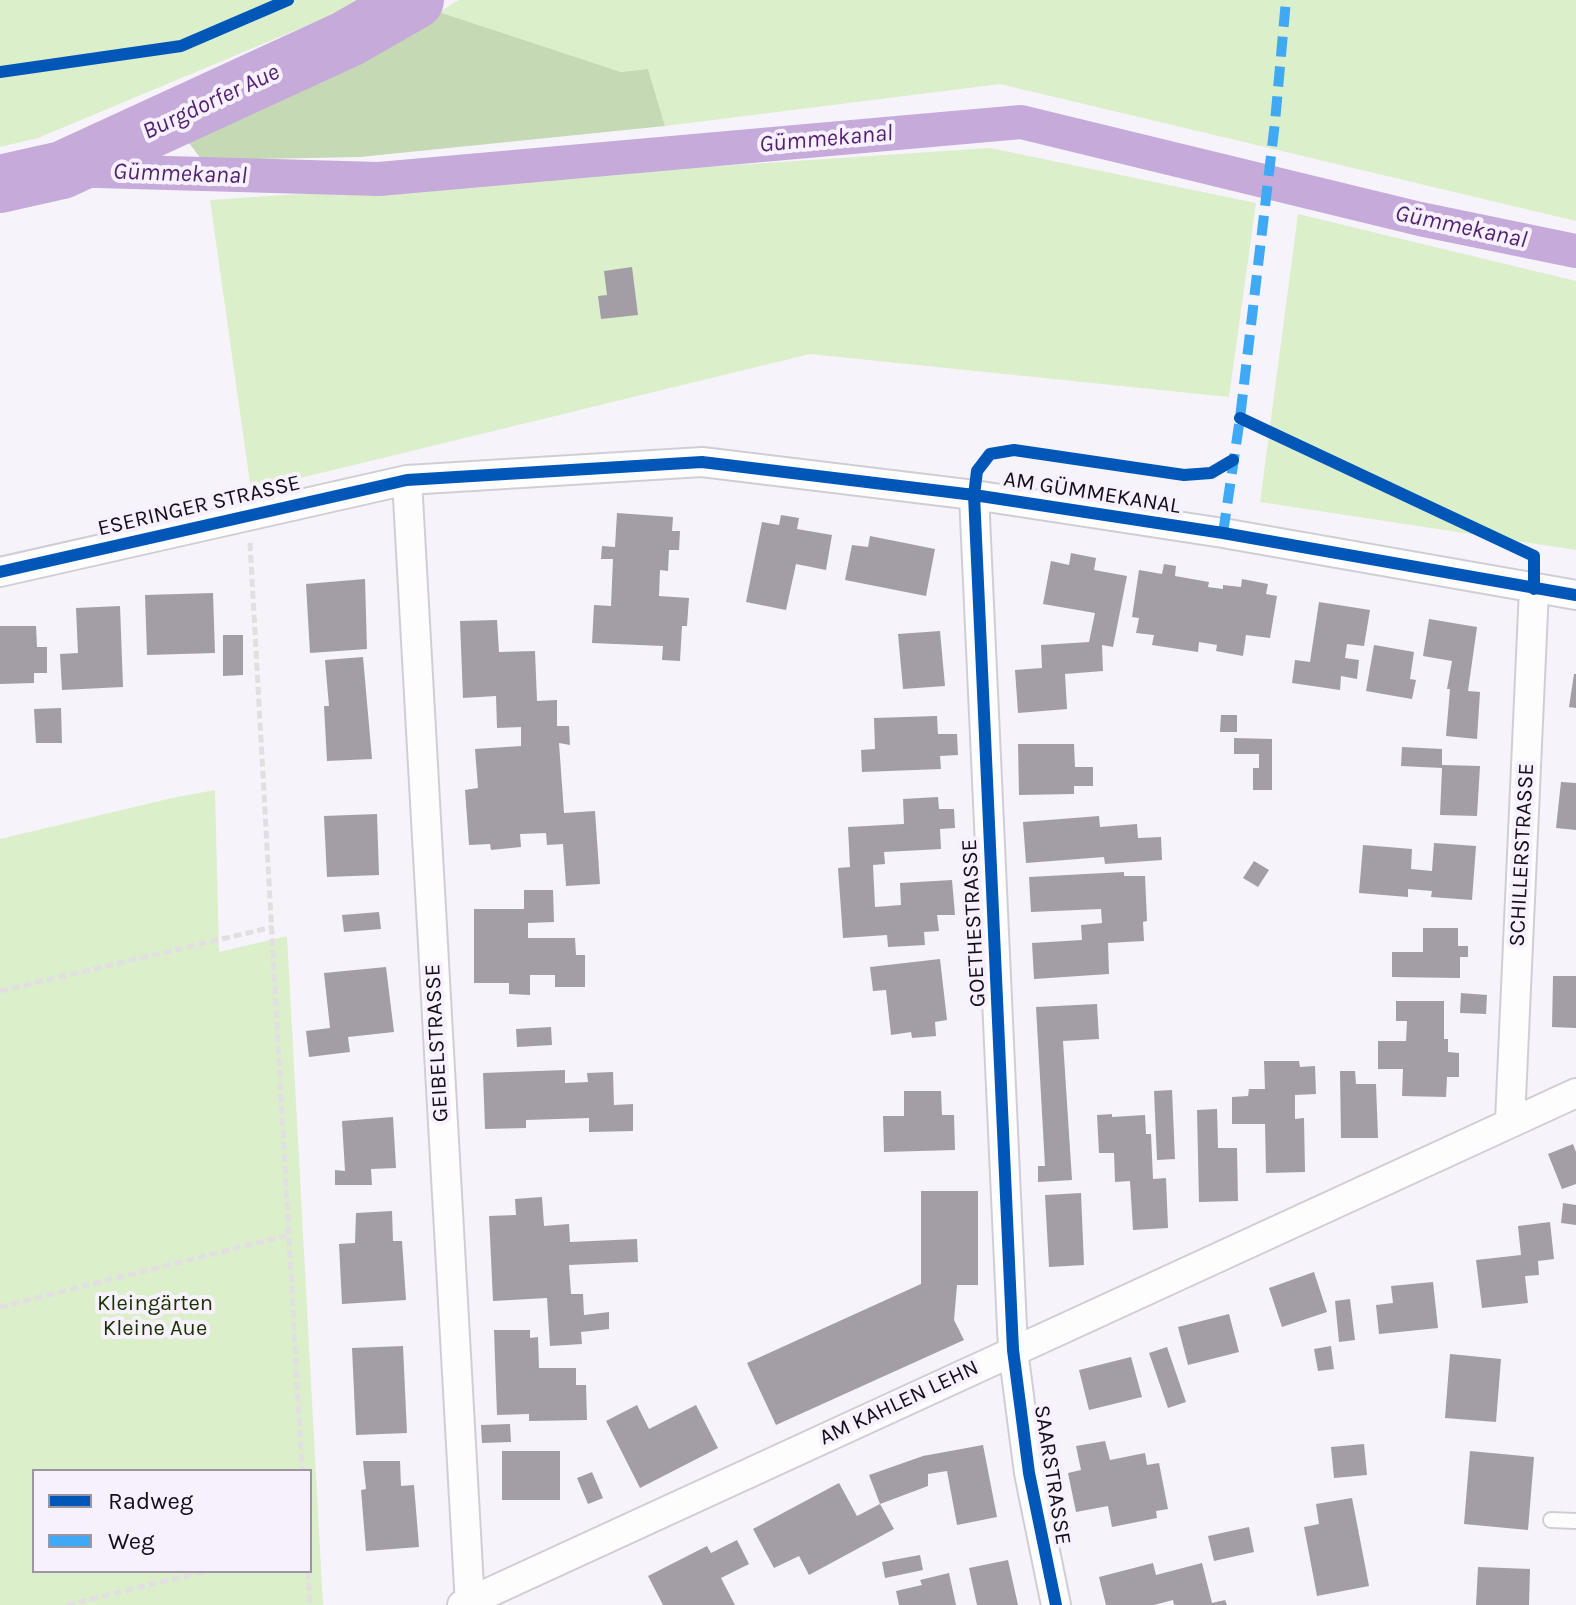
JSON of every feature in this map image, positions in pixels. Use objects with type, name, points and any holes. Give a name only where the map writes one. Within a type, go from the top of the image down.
[{"type":"street","name":"AM GÜMMEKANAL","points":[[407,480],[702,462],[974,495],[1238,536],[1576,595]]},
{"type":"street","name":"ESERINGER STRASSE","points":[[0,572],[407,480]]},
{"type":"street","name":"GEIBELSTRASSE","points":[[407,480],[467,1604]]},
{"type":"street","name":"GOETHESTRASSE","points":[[974,495],[1013,1350]]},
{"type":"street","name":"SCHILLERSTRASSE","points":[[1510,1121],[1534,589]]},
{"type":"street","name":"AM KAHLEN LEHN","points":[[467,1604],[1576,1093]]},
{"type":"street","name":"SAARSTRASSE","points":[[1013,1350],[1029,1473],[1056,1605]]},
{"type":"lane","points":[[1551,1520],[1576,1521]]},
{"type":"path","points":[[248,515],[302,1469]]},
{"type":"path","points":[[0,991],[273,927]]},
{"type":"path","points":[[0,1307],[289,1235]]},
{"type":"path","points":[[67,1605],[198,1573]]},
{"type":"path","points":[[308,1573],[310,1605]]},
{"type":"green space","points":[[0,0],[358,0],[332,15],[38,138],[0,147]]},
{"type":"green space","points":[[459,0],[1576,0],[1576,221],[1000,84],[665,126],[648,69],[621,72],[439,12]]},
{"type":"green space","points":[[439,12],[621,72],[648,69],[665,126],[360,157],[202,160],[179,130],[356,56]]},
{"type":"green space","points":[[990,148],[1256,203],[1229,397],[810,354],[251,490],[210,200]]},
{"type":"green space","points":[[1298,214],[1576,281],[1576,550],[1260,502]]},
{"type":"green space","name":"Kleingärten Kleine Aue","points":[[215,790],[219,952],[287,936],[323,1605],[0,1605],[0,839]]},
{"type":"building","points":[[632,267],[638,315],[601,319],[598,296],[607,295],[604,271]]},
{"type":"building","points":[[617,513],[673,517],[672,531],[680,531],[679,550],[669,550],[668,571],[660,570],[659,596],[689,598],[687,626],[682,626],[680,661],[662,660],[663,646],[592,643],[594,605],[611,606],[613,559],[601,559],[602,546],[615,547]]},
{"type":"building","points":[[781,515],[799,518],[797,529],[832,535],[826,570],[796,564],[786,610],[746,602],[762,522],[779,525]]},
{"type":"building","points":[[870,536],[935,549],[926,596],[845,580],[852,545],[868,547]]},
{"type":"building","points":[[1071,553],[1096,558],[1094,570],[1127,576],[1113,647],[1102,645],[1103,671],[1065,674],[1067,709],[1018,713],[1015,670],[1042,668],[1041,645],[1089,642],[1095,613],[1043,604],[1051,561],[1069,565]]},
{"type":"building","points":[[1164,564],[1176,566],[1175,576],[1209,582],[1208,587],[1241,587],[1242,579],[1268,584],[1266,594],[1277,596],[1270,638],[1246,635],[1243,656],[1216,651],[1217,645],[1199,642],[1198,652],[1152,645],[1154,635],[1136,633],[1139,618],[1132,617],[1139,570],[1162,574]]},
{"type":"building","points":[[365,579],[367,649],[310,653],[306,584]]},
{"type":"building","points":[[213,593],[215,653],[147,655],[145,595]]},
{"type":"building","points":[[1319,602],[1370,610],[1364,646],[1347,644],[1345,658],[1359,660],[1357,679],[1341,676],[1340,690],[1292,683],[1295,660],[1310,662]]},
{"type":"building","points":[[120,606],[123,687],[62,690],[60,654],[78,653],[76,608]]},
{"type":"building","points":[[1429,619],[1477,627],[1468,691],[1480,692],[1477,739],[1446,736],[1450,689],[1447,689],[1452,661],[1423,656]]},
{"type":"building","points":[[497,620],[499,652],[535,651],[537,701],[557,700],[557,726],[569,726],[570,745],[559,743],[564,813],[595,811],[600,884],[566,886],[563,844],[547,845],[546,833],[520,834],[521,847],[491,850],[490,844],[469,845],[465,790],[478,788],[475,749],[521,746],[521,727],[497,728],[496,696],[463,698],[460,621]]},
{"type":"building","points":[[0,626],[36,626],[37,647],[47,647],[47,673],[34,673],[34,683],[0,684]]},
{"type":"building","points":[[940,631],[945,686],[903,689],[898,634]]},
{"type":"building","points":[[223,635],[243,635],[243,675],[223,676]]},
{"type":"building","points":[[1374,645],[1414,652],[1410,679],[1416,680],[1412,699],[1366,691]]},
{"type":"building","points":[[363,657],[372,759],[327,761],[324,706],[329,706],[325,660]]},
{"type":"building","points":[[1576,674],[1576,708],[1569,707]]},
{"type":"building","points":[[61,708],[62,743],[36,743],[34,709]]},
{"type":"building","points":[[1221,715],[1237,715],[1237,732],[1220,732]]},
{"type":"building","points":[[937,716],[938,734],[957,734],[958,755],[940,756],[941,769],[862,772],[861,750],[875,749],[874,718]]},
{"type":"building","points":[[1234,738],[1272,739],[1272,790],[1253,790],[1253,768],[1259,768],[1259,754],[1234,754]]},
{"type":"building","points":[[1018,744],[1074,744],[1075,767],[1093,767],[1093,786],[1074,786],[1074,794],[1019,795]]},
{"type":"building","points":[[1402,747],[1442,749],[1442,765],[1480,766],[1477,816],[1440,815],[1442,768],[1401,766]]},
{"type":"building","points":[[1561,782],[1576,783],[1576,830],[1556,828]]},
{"type":"building","points":[[938,797],[939,809],[954,809],[955,828],[940,829],[941,849],[884,852],[885,864],[873,865],[875,907],[901,905],[900,883],[952,880],[955,915],[937,915],[939,931],[924,932],[925,945],[888,947],[887,935],[843,938],[838,868],[850,867],[848,827],[904,824],[903,799]]},
{"type":"building","points":[[377,814],[379,875],[327,877],[324,816]]},
{"type":"building","points":[[1099,816],[1100,827],[1137,824],[1138,838],[1161,837],[1162,860],[1105,864],[1104,857],[1026,863],[1023,822]]},
{"type":"building","points":[[1434,843],[1476,846],[1472,900],[1431,897],[1432,891],[1408,889],[1408,897],[1359,893],[1363,845],[1412,849],[1411,869],[1432,871]]},
{"type":"building","points":[[1254,861],[1269,870],[1258,887],[1243,878]]},
{"type":"building","points":[[1124,872],[1124,876],[1145,876],[1147,921],[1143,922],[1144,941],[1108,943],[1109,974],[1034,979],[1032,943],[1082,940],[1081,925],[1102,923],[1101,909],[1031,912],[1029,877]]},
{"type":"building","points":[[524,890],[553,890],[554,922],[528,923],[528,938],[575,938],[576,955],[585,955],[585,987],[555,987],[555,975],[530,975],[530,995],[509,994],[509,983],[474,983],[474,909],[524,909]]},
{"type":"building","points":[[379,912],[381,929],[344,932],[342,915]]},
{"type":"building","points":[[1423,928],[1458,928],[1458,946],[1468,946],[1468,957],[1460,957],[1460,978],[1392,977],[1392,952],[1423,952]]},
{"type":"building","points":[[940,959],[947,1020],[935,1022],[936,1036],[912,1038],[911,1032],[891,1035],[886,990],[873,991],[870,967]]},
{"type":"building","points":[[386,967],[394,1032],[348,1037],[350,1052],[309,1057],[306,1031],[330,1028],[324,973]]},
{"type":"building","points":[[1553,976],[1576,976],[1576,1028],[1552,1027]]},
{"type":"building","points":[[1461,993],[1487,995],[1486,1014],[1460,1013]]},
{"type":"building","points":[[1396,1001],[1444,1001],[1444,1039],[1448,1039],[1448,1052],[1459,1053],[1459,1077],[1447,1077],[1446,1097],[1402,1096],[1403,1069],[1378,1069],[1378,1041],[1406,1041],[1407,1021],[1396,1021]]},
{"type":"building","points":[[1097,1004],[1099,1039],[1063,1041],[1072,1180],[1038,1182],[1038,1166],[1045,1166],[1036,1007]]},
{"type":"building","points":[[551,1027],[552,1045],[517,1047],[516,1029]]},
{"type":"building","points":[[1264,1061],[1299,1061],[1300,1067],[1315,1066],[1316,1094],[1295,1095],[1295,1119],[1304,1118],[1305,1172],[1266,1173],[1265,1124],[1232,1124],[1232,1097],[1248,1096],[1249,1089],[1265,1089]]},
{"type":"building","points":[[565,1070],[565,1083],[588,1082],[587,1073],[613,1072],[614,1105],[633,1104],[633,1131],[589,1132],[589,1118],[526,1120],[526,1128],[485,1129],[483,1073]]},
{"type":"building","points":[[1340,1071],[1355,1071],[1356,1084],[1376,1084],[1378,1138],[1341,1138]]},
{"type":"building","points":[[1172,1090],[1175,1159],[1157,1160],[1154,1091]]},
{"type":"building","points":[[904,1091],[941,1091],[942,1115],[954,1115],[955,1150],[884,1152],[883,1116],[904,1116]]},
{"type":"building","points":[[1217,1109],[1218,1148],[1237,1148],[1238,1201],[1199,1202],[1197,1110]]},
{"type":"building","points":[[1112,1114],[1112,1117],[1145,1115],[1146,1134],[1151,1134],[1153,1179],[1166,1178],[1168,1228],[1133,1230],[1130,1181],[1115,1182],[1114,1153],[1099,1153],[1097,1115]]},
{"type":"building","points":[[393,1117],[396,1168],[371,1169],[372,1185],[335,1185],[335,1170],[345,1171],[342,1121]]},
{"type":"building","points":[[1573,1144],[1576,1184],[1562,1189],[1548,1154]]},
{"type":"building","points":[[921,1191],[978,1191],[978,1285],[957,1285],[954,1320],[964,1340],[776,1425],[747,1363],[921,1284]]},
{"type":"building","points":[[1081,1193],[1084,1265],[1049,1267],[1045,1195]]},
{"type":"building","points":[[542,1197],[544,1226],[569,1224],[570,1242],[637,1239],[638,1262],[569,1265],[571,1294],[583,1294],[584,1315],[609,1312],[609,1329],[581,1332],[582,1344],[550,1346],[547,1298],[493,1301],[489,1216],[516,1215],[515,1199]]},
{"type":"building","points":[[1563,1203],[1576,1205],[1576,1225],[1561,1223]]},
{"type":"building","points":[[392,1211],[393,1241],[402,1241],[406,1300],[342,1304],[339,1244],[355,1243],[356,1213]]},
{"type":"building","points":[[1550,1222],[1554,1259],[1538,1261],[1539,1275],[1525,1276],[1528,1303],[1482,1308],[1476,1260],[1521,1255],[1518,1226]]},
{"type":"building","points":[[1314,1272],[1327,1312],[1282,1327],[1269,1288]]},
{"type":"building","points":[[1433,1282],[1438,1328],[1379,1334],[1376,1305],[1393,1303],[1391,1286]]},
{"type":"building","points":[[1350,1299],[1355,1340],[1339,1342],[1335,1301]]},
{"type":"building","points":[[1229,1314],[1239,1352],[1188,1365],[1178,1327]]},
{"type":"building","points":[[494,1330],[530,1330],[530,1338],[538,1337],[539,1368],[576,1368],[576,1385],[586,1385],[587,1420],[529,1421],[529,1414],[497,1415]]},
{"type":"building","points":[[403,1346],[407,1433],[356,1435],[352,1348]]},
{"type":"building","points":[[1331,1346],[1334,1369],[1318,1371],[1314,1349]]},
{"type":"building","points":[[1167,1347],[1186,1402],[1168,1408],[1149,1353]]},
{"type":"building","points":[[1450,1354],[1501,1359],[1496,1422],[1445,1418]]},
{"type":"building","points":[[1131,1357],[1142,1397],[1089,1410],[1079,1370]]},
{"type":"building","points":[[637,1405],[649,1429],[696,1405],[718,1448],[640,1488],[606,1421]]},
{"type":"building","points":[[510,1424],[511,1442],[482,1443],[481,1425]]},
{"type":"building","points":[[1105,1441],[1110,1460],[1145,1453],[1147,1465],[1159,1463],[1168,1509],[1156,1511],[1157,1518],[1112,1527],[1108,1506],[1076,1512],[1068,1473],[1081,1470],[1076,1446]]},
{"type":"building","points":[[1364,1444],[1367,1475],[1334,1478],[1331,1447]]},
{"type":"building","points":[[983,1445],[997,1517],[957,1525],[947,1471],[928,1474],[928,1486],[880,1504],[869,1475],[923,1456]]},
{"type":"building","points":[[502,1451],[560,1451],[560,1500],[502,1500]]},
{"type":"building","points":[[1470,1451],[1534,1457],[1528,1530],[1464,1524]]},
{"type":"building","points":[[363,1461],[400,1461],[401,1486],[414,1485],[419,1547],[366,1551],[361,1490],[366,1489]]},
{"type":"building","points":[[592,1472],[603,1498],[588,1504],[577,1478]]},
{"type":"building","points":[[839,1483],[857,1516],[880,1504],[894,1529],[809,1575],[799,1556],[774,1568],[753,1529]]},
{"type":"building","points":[[1352,1498],[1369,1586],[1317,1596],[1304,1527],[1319,1524],[1316,1504]]},
{"type":"building","points":[[1249,1527],[1254,1552],[1214,1561],[1208,1536]]},
{"type":"building","points":[[737,1540],[749,1564],[721,1578],[735,1605],[663,1605],[648,1576],[707,1546],[711,1553]]},
{"type":"building","points":[[920,1555],[923,1570],[885,1578],[882,1562]]},
{"type":"building","points":[[1008,1560],[1018,1605],[977,1605],[969,1568]]},
{"type":"building","points":[[1153,1563],[1156,1575],[1202,1563],[1212,1603],[1225,1600],[1227,1605],[1174,1605],[1173,1600],[1154,1605],[1106,1605],[1099,1577]]},
{"type":"building","points":[[1478,1567],[1530,1569],[1529,1605],[1476,1605]]},
{"type":"building","points":[[949,1573],[956,1605],[899,1605],[896,1591],[922,1585],[920,1580]]},
{"type":"waterway","name":"Burgdorfer Aue","points":[[0,184],[62,170],[347,39],[415,0]]},
{"type":"waterway","name":"Gümmekanal","points":[[62,170],[379,179],[1021,122],[1420,219],[1576,251]]},
{"type":"marked path","points":[[1223,533],[1240,418],[1275,122],[1286,0]]},
{"type":"cycle path","points":[[0,72],[181,46],[288,0]]},
{"type":"cycle path","points":[[1240,418],[1534,556],[1534,589]]},
{"type":"cycle path","points":[[1056,1605],[1029,1473],[1013,1350],[974,495],[977,471],[990,454],[1014,450],[1184,475],[1211,473],[1233,460]]},
{"type":"cycle path","points":[[0,572],[407,480],[702,462],[974,495],[1223,533],[1576,595]]}]
